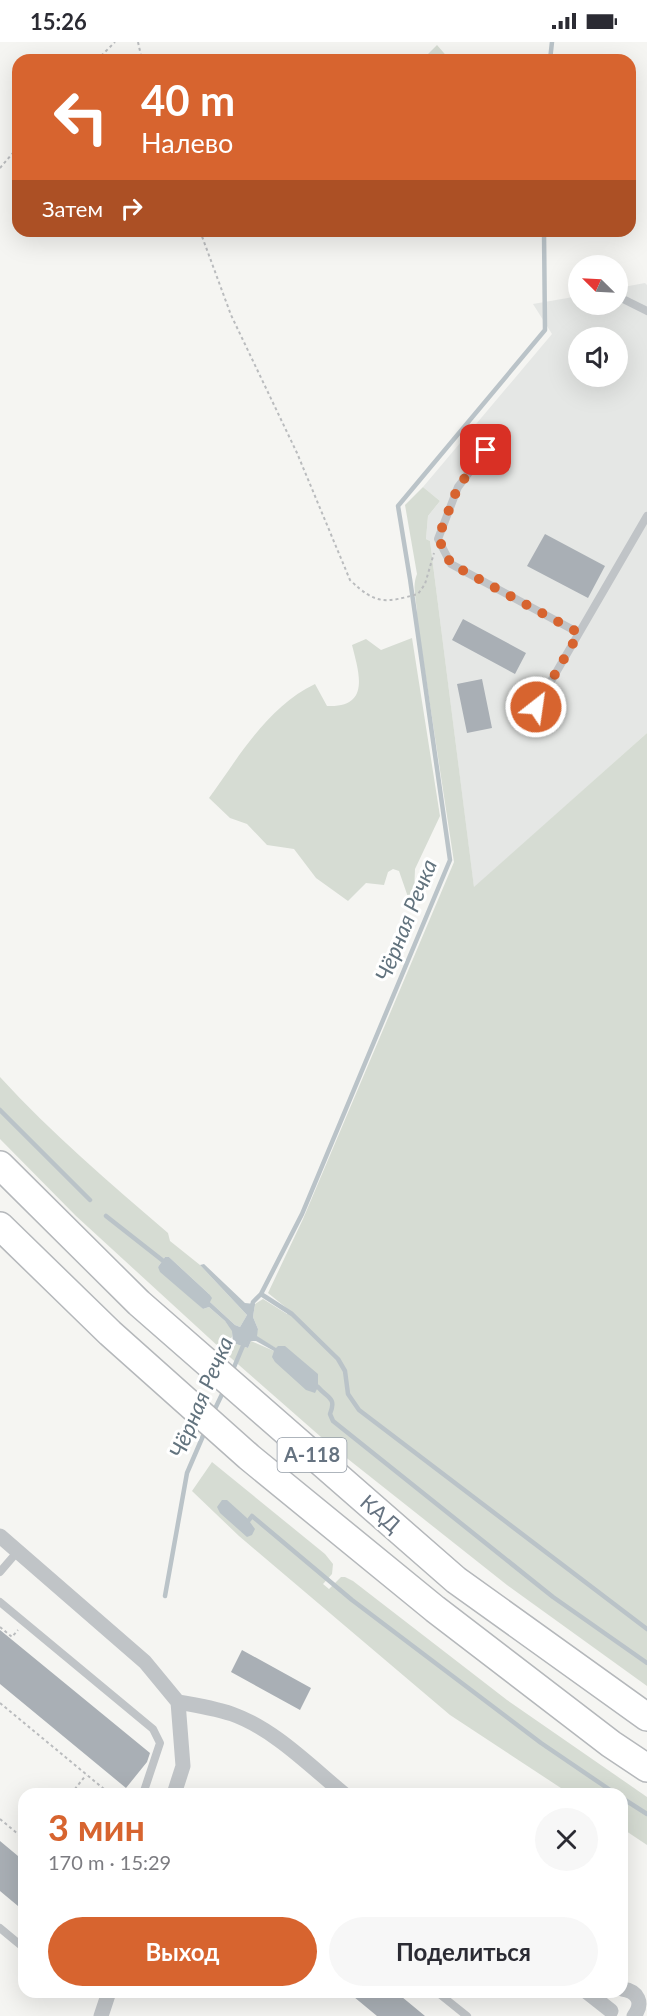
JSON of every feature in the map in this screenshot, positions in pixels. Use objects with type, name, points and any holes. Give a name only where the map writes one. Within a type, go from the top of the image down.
[{"type":"highway","name":"КАД","points":[[0,1165],[139,1303],[447,1572],[647,1718]]},
{"type":"highway","name":"КАД","points":[[0,1226],[110,1333],[249,1458],[435,1609],[611,1744],[647,1768]]},
{"type":"street","points":[[0,1536],[145,1662],[178,1702],[183,1766],[176,1788]]},
{"type":"street","points":[[178,1702],[224,1712],[254,1725],[336,1788]]},
{"type":"street","points":[[628,1990],[640,2001],[640,2012]]},
{"type":"street","points":[[101,2016],[107,1998]]},
{"type":"street","points":[[594,1998],[613,2013]]},
{"type":"street","points":[[611,1998],[613,2013]]},
{"type":"lane","points":[[628,301],[647,311]]},
{"type":"lane","points":[[486,450],[458,487],[438,538],[451,564],[579,633]]},
{"type":"lane","points":[[536,707],[647,516]]},
{"type":"lane","points":[[0,1572],[18,1551]]},
{"type":"lane","points":[[0,1602],[153,1729],[160,1743],[145,1788]]},
{"type":"lane","points":[[0,1928],[18,1943]]},
{"type":"lane","points":[[444,1998],[467,2016]]},
{"type":"path","points":[[104,54],[115,42]]},
{"type":"path","points":[[0,168],[12,154]]},
{"type":"path","points":[[202,237],[231,315],[297,453],[350,580],[366,596],[390,602],[418,594],[424,584],[438,538]]},
{"type":"path","points":[[0,1627],[12,1637]]},
{"type":"path","points":[[0,1703],[103,1788]]},
{"type":"path","points":[[76,1788],[87,1775]]},
{"type":"path","points":[[0,1819],[18,1834]]},
{"type":"shaded area","points":[[437,45],[445,54],[428,54]]},
{"type":"shaded area","points":[[645,283],[647,285],[647,733],[474,888],[430,541],[426,539],[428,516],[440,501],[423,487],[552,334],[533,304],[568,298],[568,315],[628,315],[628,286]]},
{"type":"shaded area","points":[[423,487],[440,501],[428,516],[426,539],[430,541],[474,887],[647,733],[647,1686],[507,1585],[329,1444],[223,1351],[233,1343],[248,1348],[251,1341],[274,1351],[277,1349],[256,1336],[258,1329],[253,1317],[255,1304],[263,1299],[287,1314],[289,1310],[268,1293],[303,1219],[454,862],[417,619],[415,580],[417,574],[405,505]]},
{"type":"shaded area","points":[[412,638],[440,816],[415,869],[414,896],[408,897],[399,871],[393,869],[388,872],[384,885],[366,883],[348,901],[316,878],[294,849],[267,845],[247,824],[230,818],[209,798],[255,734],[268,719],[298,694],[315,684],[327,706],[341,705],[356,695],[359,677],[352,645],[366,639],[381,650]]},
{"type":"shaded area","points":[[0,1077],[60,1138],[168,1233],[170,1241],[200,1265],[247,1315],[240,1327],[235,1325],[210,1302],[209,1294],[169,1257],[165,1257],[158,1267],[203,1309],[209,1307],[233,1331],[232,1337],[220,1348],[76,1216],[0,1139]]},
{"type":"shaded area","points":[[165,1257],[169,1257],[209,1294],[212,1298],[210,1302],[235,1325],[240,1327],[247,1315],[200,1265],[204,1264],[245,1303],[255,1304],[253,1317],[258,1329],[257,1336],[276,1348],[285,1346],[318,1374],[318,1387],[315,1393],[306,1390],[275,1362],[272,1357],[274,1351],[256,1341],[251,1341],[248,1348],[233,1343],[232,1331],[225,1321],[209,1307],[203,1309],[160,1272],[158,1267]]},
{"type":"shaded area","points":[[212,1462],[325,1554],[333,1564],[332,1574],[323,1584],[329,1589],[341,1577],[353,1581],[507,1700],[647,1797],[647,1845],[628,1832],[628,1788],[561,1788],[450,1715],[239,1536],[192,1491]]},
{"type":"shaded area","points":[[222,1500],[227,1500],[247,1518],[255,1529],[252,1535],[247,1537],[220,1513],[217,1507]]},
{"type":"building","points":[[545,534],[605,566],[588,598],[527,566]]},
{"type":"building","points":[[463,619],[526,653],[515,674],[452,640]]},
{"type":"building","points":[[482,679],[492,728],[467,733],[457,684]]},
{"type":"building","points":[[0,1630],[150,1753],[147,1762],[126,1788],[0,1684]]},
{"type":"building","points":[[242,1650],[311,1688],[300,1710],[231,1672]]},
{"type":"building","points":[[0,1841],[18,1856],[18,1906],[0,1891]]},
{"type":"building","points":[[355,1998],[403,1998],[425,2016],[377,2016]]},
{"type":"waterway","name":"Чёрная Речка","points":[[551,54],[552,42]]},
{"type":"waterway","name":"Чёрная Речка","points":[[251,1310],[253,1302],[261,1294],[302,1214],[450,860],[398,506],[545,330],[544,237]]},
{"type":"waterway","points":[[0,1110],[90,1200]]},
{"type":"waterway","points":[[106,1216],[162,1260]]},
{"type":"waterway","points":[[261,1294],[292,1314],[338,1359],[345,1371],[348,1394],[359,1410],[647,1629]]},
{"type":"waterway","name":"Чёрная Речка","points":[[232,1372],[245,1341]]},
{"type":"waterway","points":[[318,1387],[332,1401],[330,1414],[333,1421],[553,1597],[647,1663]]},
{"type":"waterway","name":"Чёрная Речка","points":[[213,1413],[225,1388]]},
{"type":"waterway","name":"Чёрная Речка","points":[[165,1596],[187,1473],[206,1429]]},
{"type":"waterway","points":[[249,1520],[252,1516],[352,1600],[541,1743],[607,1788]]},
{"type":"waterway","points":[[628,1802],[647,1814]]},
{"type":"route","points":[[486,450],[458,487],[438,538],[451,564],[579,633],[536,707]]}]
